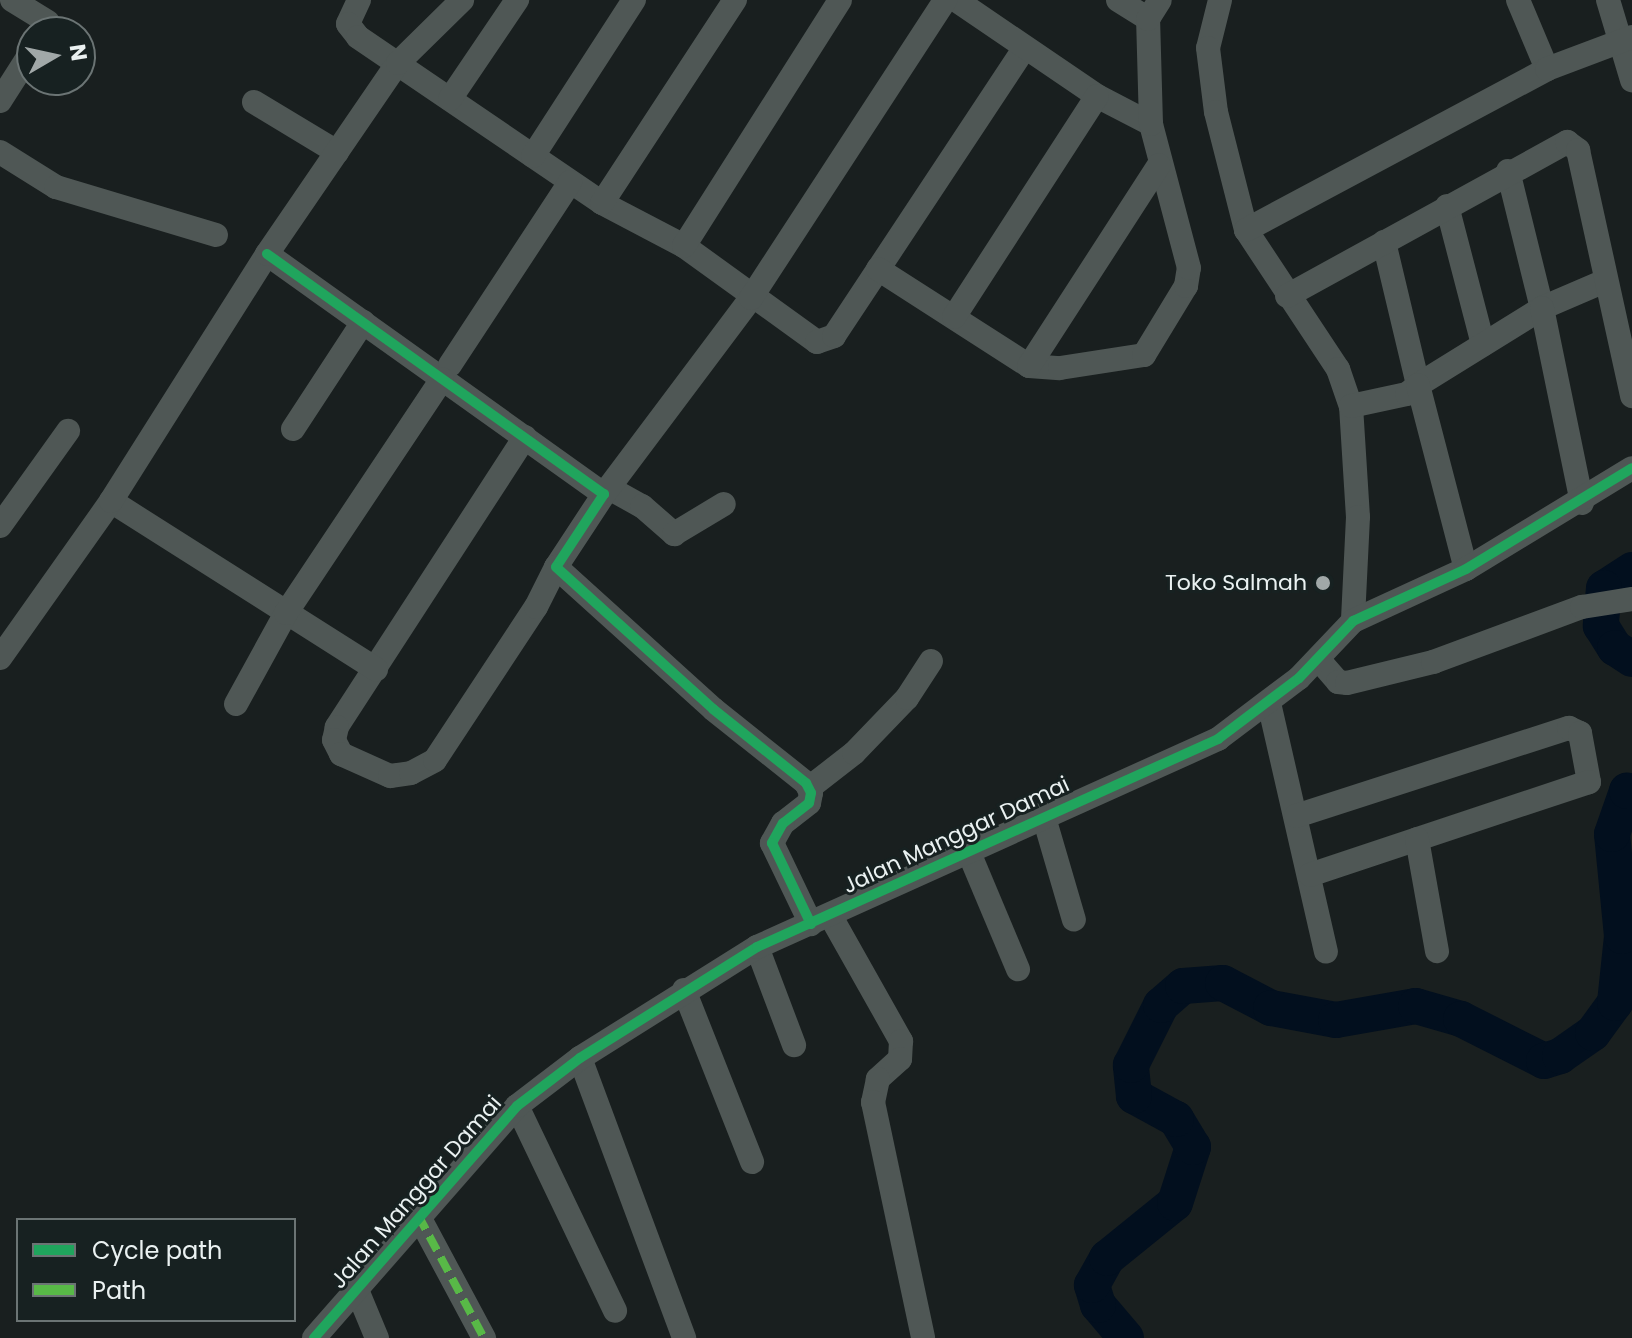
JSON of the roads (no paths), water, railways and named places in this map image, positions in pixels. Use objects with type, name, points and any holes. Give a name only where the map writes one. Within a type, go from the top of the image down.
[{"type":"street","points":[[12,0],[32,16]]},
{"type":"street","points":[[359,0],[350,28],[602,203],[684,246],[751,298],[817,342],[828,341],[1025,47]]},
{"type":"street","points":[[0,658],[111,501],[267,254],[398,63],[462,0]]},
{"type":"street","points":[[450,99],[517,0]]},
{"type":"street","points":[[533,156],[634,0]]},
{"type":"street","points":[[602,203],[735,0]]},
{"type":"street","points":[[684,246],[840,0]]},
{"type":"street","points":[[525,437],[337,727],[334,740],[341,754],[390,776],[411,773],[435,760],[459,727],[556,567],[612,485],[751,298],[945,0]]},
{"type":"street","points":[[956,0],[1097,96],[1151,124]]},
{"type":"street","points":[[878,269],[1029,366],[1060,368],[1144,355],[1189,275],[1151,124],[1154,10],[1118,0]]},
{"type":"street","points":[[1220,0],[1210,61],[1216,112],[1246,230],[1338,369],[1351,406],[1358,517],[1353,621]]},
{"type":"street","points":[[1518,0],[1547,69]]},
{"type":"street","points":[[1608,0],[1626,40],[1632,80]]},
{"type":"street","points":[[1246,230],[1547,69],[1626,40]]},
{"type":"street","points":[[0,101],[16,76]]},
{"type":"street","points":[[954,317],[1097,96]]},
{"type":"street","points":[[254,102],[337,152]]},
{"type":"street","points":[[1287,296],[1508,171],[1573,144],[1632,396]]},
{"type":"street","points":[[0,152],[56,187],[216,235]]},
{"type":"street","points":[[1029,366],[1159,165]]},
{"type":"street","points":[[1508,171],[1542,308],[1582,503]]},
{"type":"street","points":[[236,704],[286,613],[570,182]]},
{"type":"street","points":[[1447,206],[1483,344]]},
{"type":"street","points":[[1384,242],[1466,569]]},
{"type":"street","points":[[267,254],[363,322],[446,372],[525,437],[612,485],[674,534],[724,504]]},
{"type":"street","points":[[1351,406],[1407,394],[1542,308],[1605,281]]},
{"type":"street","points":[[293,429],[363,322]]},
{"type":"street","points":[[0,526],[68,431]]},
{"type":"street","name":"Jalan Manggar Damai","points":[[314,1338],[418,1215],[517,1106],[580,1058],[757,947],[970,855],[1043,814],[1218,739],[1269,703],[1319,660],[1353,621],[1466,569],[1582,503],[1632,468]]},
{"type":"street","points":[[111,501],[376,669]]},
{"type":"street","points":[[556,567],[809,788],[809,803],[783,823],[772,843],[901,1041],[900,1059],[878,1079],[873,1102],[923,1338]]},
{"type":"street","points":[[1319,660],[1338,682],[1347,683],[1433,662],[1582,607],[1620,601]]},
{"type":"street","points":[[809,788],[864,742],[907,698],[931,661]]},
{"type":"street","points":[[1269,703],[1326,952]]},
{"type":"street","points":[[1296,816],[1569,728],[1580,733],[1589,782],[1310,875]]},
{"type":"street","points":[[1043,814],[1074,920]]},
{"type":"street","points":[[1417,839],[1437,951]]},
{"type":"street","points":[[970,855],[1018,969]]},
{"type":"street","points":[[757,947],[794,1045]]},
{"type":"street","points":[[684,990],[715,1057],[752,1162]]},
{"type":"street","points":[[580,1058],[684,1338]]},
{"type":"street","points":[[517,1106],[615,1311]]},
{"type":"street","points":[[418,1215],[484,1338]]},
{"type":"street","points":[[357,1290],[377,1338]]},
{"type":"waterway","points":[[1632,570],[1604,588],[1601,626],[1615,648],[1632,659]]},
{"type":"waterway","points":[[1126,1338],[1098,1305],[1092,1285],[1107,1258],[1175,1203],[1193,1147],[1176,1119],[1134,1096],[1131,1065],[1161,1005],[1183,986],[1223,983],[1271,1008],[1336,1020],[1416,1006],[1461,1019],[1544,1061],[1560,1056],[1593,1033],[1615,1003],[1622,936],[1612,834],[1627,791],[1632,791]]},
{"type":"place","name":"Toko Salmah","points":[[1323,583]]}]
